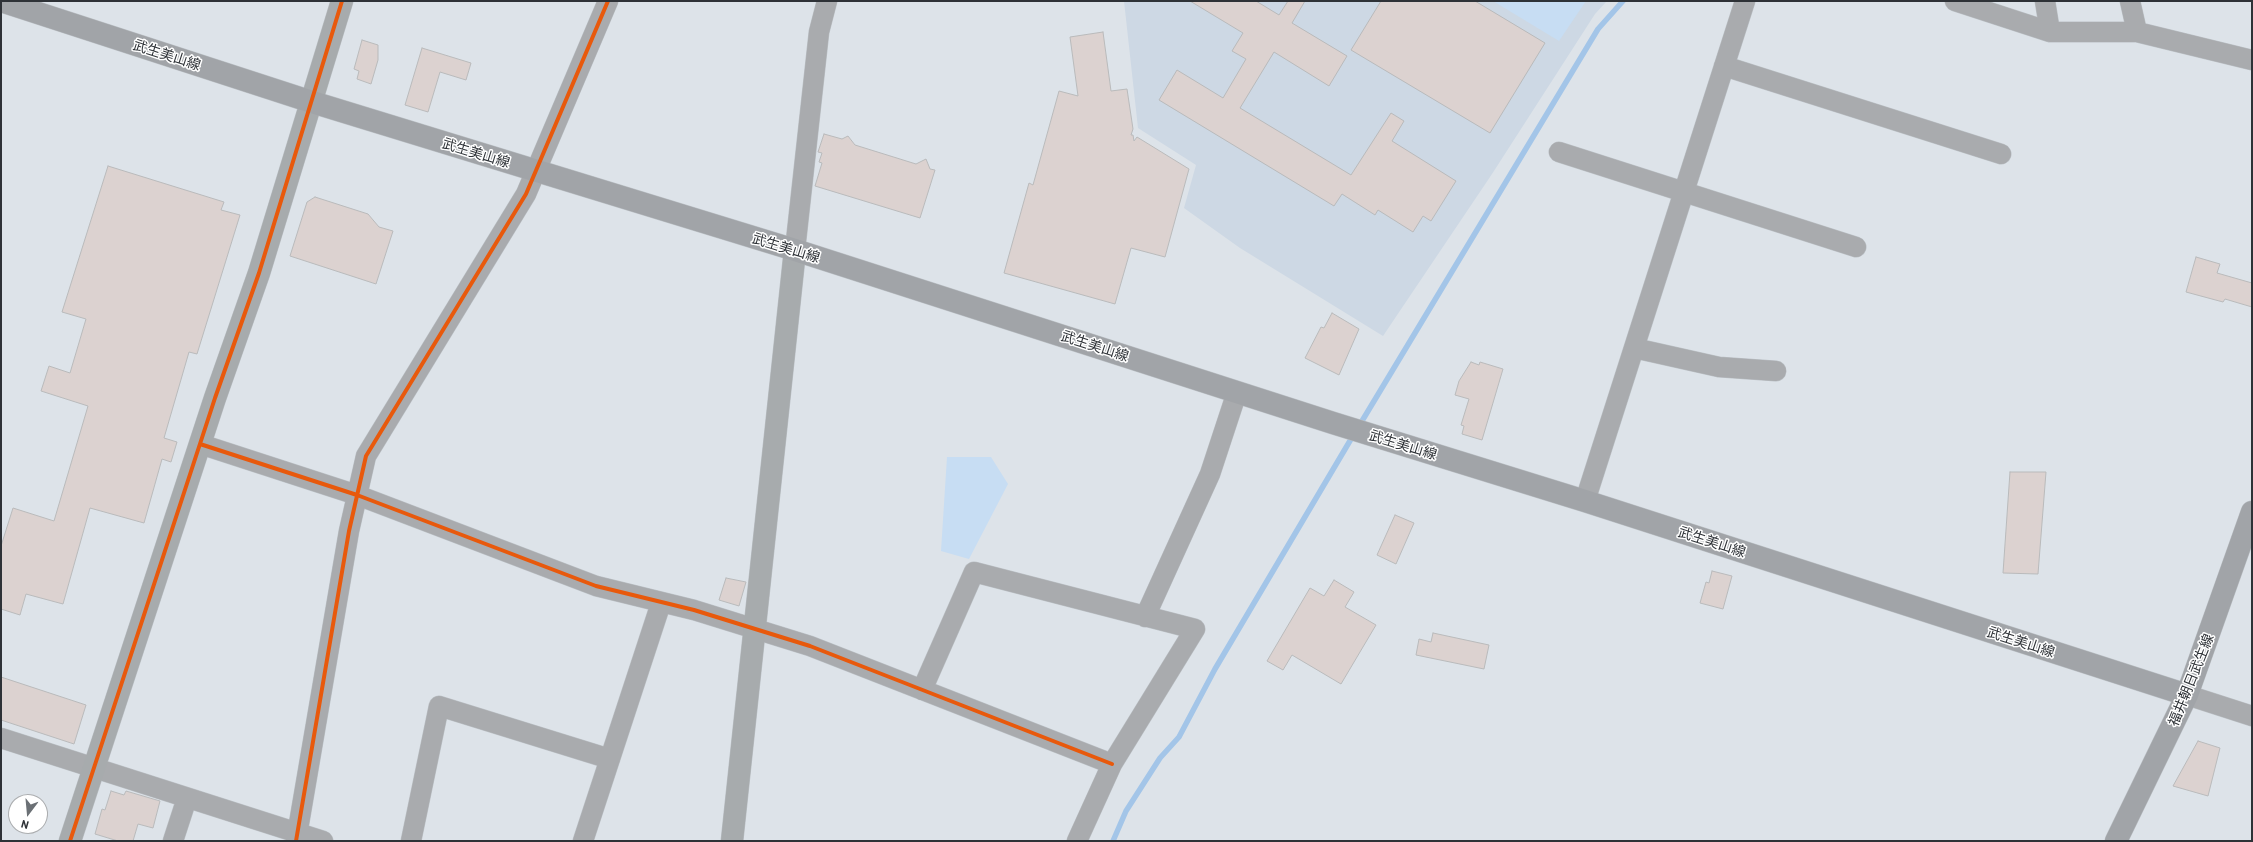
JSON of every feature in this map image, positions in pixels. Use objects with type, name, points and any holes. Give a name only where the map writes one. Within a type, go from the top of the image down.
[{"type":"main road","name":"武生美山線","points":[[7,3],[312,102],[795,250],[1379,438],[1585,501],[2187,695]]},
{"type":"main road","name":"福井朝日武生線","points":[[2116,841],[2187,695],[2252,512]]},
{"type":"street","points":[[70,841],[200,444],[259,273],[342,1]]},
{"type":"street","points":[[297,837],[357,495],[366,456],[526,194],[537,172],[608,1]]},
{"type":"street","points":[[732,841],[819,32],[827,1]]},
{"type":"street","points":[[1585,501],[1745,1]]},
{"type":"street","points":[[1955,1],[2050,32],[2137,32],[2252,60]]},
{"type":"street","points":[[2045,1],[2050,32]]},
{"type":"street","points":[[2130,1],[2137,32]]},
{"type":"street","points":[[1724,66],[2001,154]]},
{"type":"street","points":[[1559,152],[1856,247]]},
{"type":"street","points":[[1634,348],[1719,367],[1776,371]]},
{"type":"street","points":[[1145,617],[1210,474],[1237,392]]},
{"type":"street","points":[[200,444],[357,495],[596,586],[661,604],[694,610],[754,630],[810,646],[1112,764]]},
{"type":"street","points":[[922,690],[974,572],[1194,629],[1112,764],[1078,841]]},
{"type":"street","points":[[583,841],[661,604]]},
{"type":"street","points":[[2187,695],[2252,716]]},
{"type":"street","points":[[411,841],[439,706],[610,759]]},
{"type":"street","points":[[1,738],[187,798],[297,837],[323,841]]},
{"type":"street","points":[[173,841],[187,798]]},
{"type":"shaded area","points":[[1124,1],[1607,1],[1595,14],[1492,174],[1383,336],[1240,248],[1184,208],[1196,165],[1138,128]]},
{"type":"shaded area","points":[[1493,1],[1586,1],[1559,41]]},
{"type":"shaded area","points":[[947,457],[991,457],[1008,484],[969,559],[941,551]]},
{"type":"building","points":[[1190,1],[1256,1],[1279,15],[1288,1],[1305,1],[1292,23],[1347,56],[1329,86],[1274,52],[1240,108],[1351,175],[1391,113],[1404,121],[1392,141],[1456,181],[1431,221],[1423,216],[1413,232],[1378,210],[1375,215],[1342,194],[1334,206],[1159,100],[1177,70],[1223,98],[1246,59],[1232,51],[1243,33]]},
{"type":"building","points":[[1381,1],[1475,1],[1545,43],[1490,133],[1351,50]]},
{"type":"building","points":[[1103,32],[1111,91],[1127,89],[1133,129],[1131,135],[1133,135],[1134,141],[1137,137],[1189,169],[1165,257],[1131,248],[1115,304],[1004,273],[1029,183],[1033,185],[1059,91],[1078,96],[1070,37]]},
{"type":"building","points":[[362,40],[378,45],[378,60],[371,84],[357,79],[359,71],[354,69]]},
{"type":"building","points":[[422,48],[471,63],[466,80],[440,72],[428,112],[405,105]]},
{"type":"building","points":[[824,134],[842,139],[848,136],[855,145],[916,164],[926,159],[930,169],[935,170],[920,218],[815,186],[822,163],[819,162],[822,153],[818,152]]},
{"type":"building","points":[[108,166],[224,202],[221,210],[240,215],[197,354],[189,352],[164,438],[177,442],[171,462],[162,459],[144,523],[90,508],[63,604],[26,594],[20,615],[1,609],[1,546],[13,508],[54,521],[88,406],[41,391],[49,366],[70,373],[86,319],[62,312]]},
{"type":"building","points":[[315,197],[368,214],[379,227],[393,231],[376,284],[290,256],[307,202]]},
{"type":"building","points":[[2196,257],[2220,264],[2217,273],[2252,283],[2252,307],[2225,299],[2223,302],[2186,292]]},
{"type":"building","points":[[1332,313],[1359,329],[1339,375],[1305,358],[1321,327],[1324,328]]},
{"type":"building","points":[[1471,362],[1479,365],[1480,362],[1503,369],[1482,440],[1462,434],[1464,426],[1461,425],[1469,399],[1455,395],[1459,381]]},
{"type":"building","points":[[2010,472],[2046,472],[2038,574],[2003,573]]},
{"type":"building","points":[[1395,515],[1414,523],[1396,564],[1377,555]]},
{"type":"building","points":[[1712,571],[1732,576],[1723,609],[1700,603],[1706,582],[1709,583]]},
{"type":"building","points":[[726,578],[746,582],[739,606],[719,600]]},
{"type":"building","points":[[1334,580],[1354,592],[1345,607],[1376,625],[1341,684],[1292,655],[1283,670],[1267,661],[1310,588],[1324,596]]},
{"type":"building","points":[[1433,633],[1489,645],[1484,669],[1416,655],[1419,639],[1431,642]]},
{"type":"building","points":[[1,677],[86,705],[74,744],[1,720]]},
{"type":"building","points":[[2198,741],[2220,748],[2208,796],[2173,786]]},
{"type":"building","points":[[111,791],[124,795],[126,791],[160,801],[153,828],[138,824],[133,841],[118,841],[95,834],[102,809],[105,810]]},
{"type":"waterway","points":[[1359,426],[1598,29],[1623,1]]},
{"type":"waterway","points":[[1113,841],[1126,811],[1160,758],[1179,737],[1215,669],[1354,434]]},
{"type":"cycle path","points":[[70,841],[215,398],[259,273],[342,1]]},
{"type":"cycle path","points":[[296,841],[349,531],[366,456],[526,194],[608,1]]},
{"type":"cycle path","points":[[200,444],[357,495],[596,586],[694,610],[810,646],[1112,764]]}]
